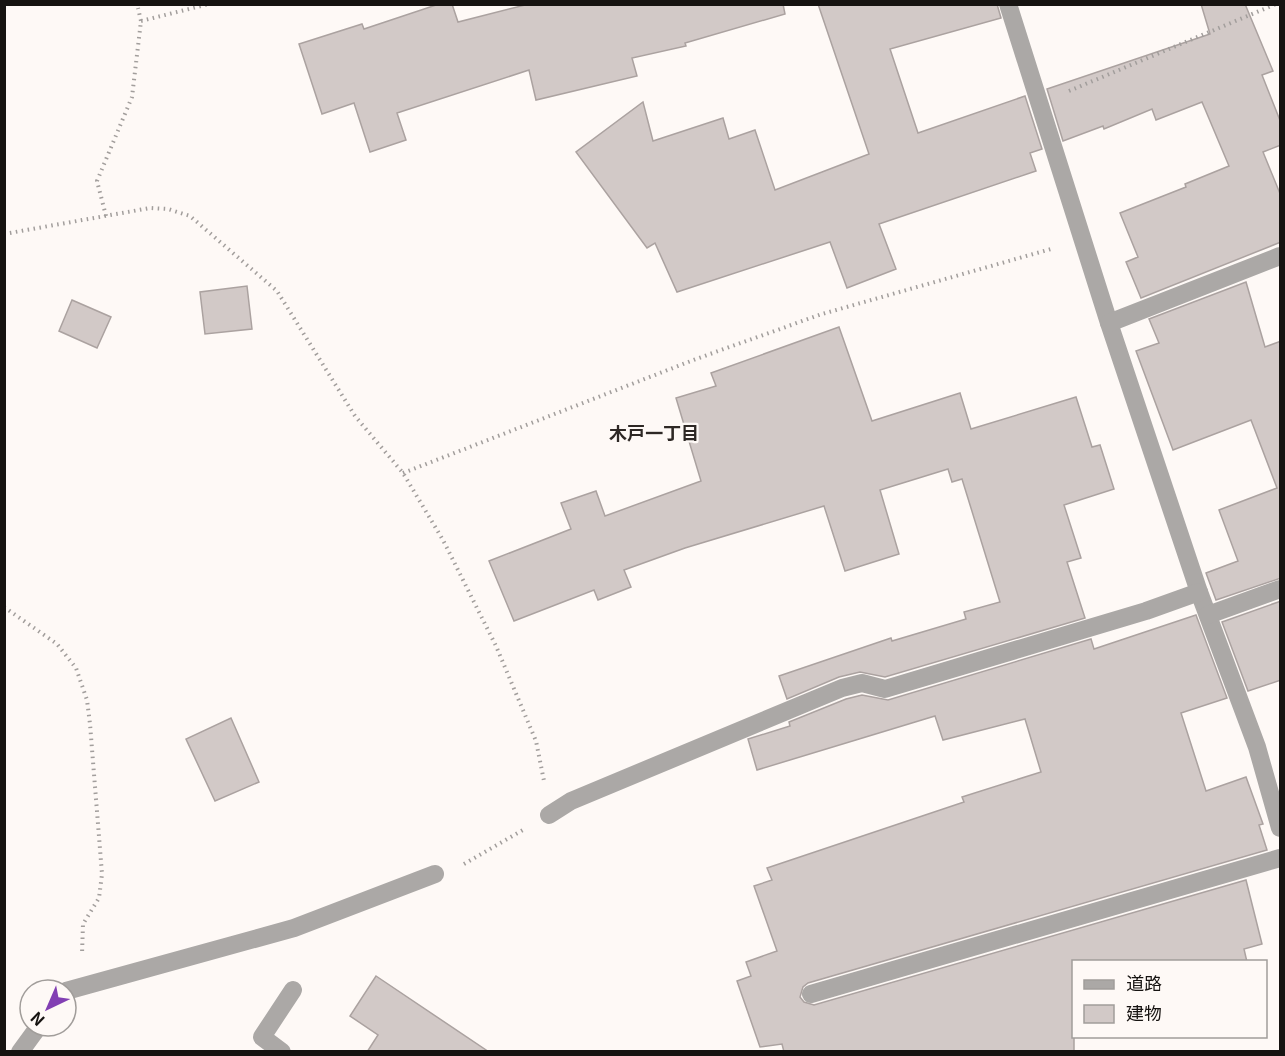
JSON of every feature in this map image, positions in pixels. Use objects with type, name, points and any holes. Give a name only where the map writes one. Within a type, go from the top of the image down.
[{"type":"street","points":[[1008,4],[1109,323],[1199,592],[1257,747],[1281,828]]},
{"type":"street","points":[[1109,323],[1281,255]]},
{"type":"street","points":[[1208,615],[1281,589]]},
{"type":"street","points":[[549,816],[571,801],[842,688],[862,683],[885,688],[1146,611],[1199,592]]},
{"type":"street","points":[[811,994],[1281,858]]},
{"type":"street","points":[[78,988],[294,928],[435,874]]},
{"type":"street","points":[[282,1052],[262,1037],[293,990]]},
{"type":"street","points":[[21,1052],[31,1038]]},
{"type":"path","points":[[141,21],[209,4]]},
{"type":"path","points":[[1039,104],[1276,4]]},
{"type":"path","points":[[106,216],[97,181],[132,98],[141,21],[138,8]]},
{"type":"path","points":[[4,234],[150,208],[168,209],[190,216],[277,291],[355,416],[403,473],[443,540],[496,646],[524,709],[536,741],[549,816],[463,865],[435,874]]},
{"type":"path","points":[[403,473],[696,359],[822,314],[1083,239]]},
{"type":"path","points":[[4,607],[57,644],[76,668],[87,700],[102,873],[99,898],[83,924],[82,956],[77,963]]},
{"type":"building","points":[[439,4],[452,4],[458,22],[529,4],[783,4],[785,14],[685,43],[686,46],[632,58],[637,76],[536,100],[529,70],[397,113],[406,140],[370,152],[354,103],[322,114],[299,44],[362,24],[364,29]]},
{"type":"building","points":[[818,4],[997,4],[1001,18],[890,49],[918,133],[1025,96],[1042,149],[1030,153],[1036,171],[879,224],[896,269],[847,288],[830,242],[677,292],[655,243],[647,248],[576,152],[643,102],[653,141],[723,118],[729,139],[755,130],[775,190],[869,154]]},
{"type":"building","points":[[1201,4],[1245,4],[1273,71],[1262,75],[1281,123],[1281,145],[1263,152],[1281,196],[1281,242],[1141,298],[1126,262],[1138,257],[1120,213],[1186,187],[1185,184],[1229,166],[1202,102],[1156,120],[1152,109],[1104,129],[1103,126],[1063,141],[1047,89],[1210,34]]},
{"type":"building","points":[[1246,282],[1265,347],[1281,341],[1281,578],[1216,600],[1206,573],[1238,561],[1219,510],[1277,488],[1251,420],[1173,450],[1136,351],[1159,343],[1149,319]]},
{"type":"building","points":[[247,286],[252,329],[205,334],[200,292]]},
{"type":"building","points":[[72,300],[111,317],[97,348],[59,331]]},
{"type":"building","points":[[839,327],[872,421],[960,393],[971,429],[1076,397],[1092,447],[1100,445],[1114,489],[1064,505],[1081,558],[1067,562],[1085,618],[885,677],[860,672],[839,677],[787,699],[779,676],[891,638],[892,641],[966,619],[964,612],[1000,602],[962,479],[952,482],[948,469],[880,490],[899,554],[845,571],[824,506],[685,548],[624,570],[631,587],[598,600],[594,590],[514,621],[489,561],[571,529],[561,503],[596,491],[605,516],[701,481],[676,398],[716,386],[711,373]]},
{"type":"building","points":[[1281,601],[1281,680],[1248,691],[1222,622]]},
{"type":"building","points":[[1196,615],[1227,698],[1181,713],[1206,791],[1246,777],[1263,824],[1259,825],[1267,850],[808,983],[803,987],[800,997],[804,1002],[814,1005],[1246,880],[1262,944],[1244,949],[1247,960],[1072,960],[1074,1052],[784,1052],[782,1044],[760,1047],[737,981],[751,976],[746,962],[777,951],[754,886],[772,880],[767,868],[964,802],[962,797],[1041,772],[1025,719],[943,740],[935,716],[757,770],[748,739],[790,726],[789,722],[846,699],[862,695],[888,700],[1091,639],[1094,649]]},
{"type":"building","points":[[231,718],[259,782],[215,801],[186,739]]},
{"type":"building","points":[[376,976],[489,1052],[367,1052],[378,1035],[350,1016]]},
{"type":"district","name":"木戸一丁目","points":[[654,434]]}]
